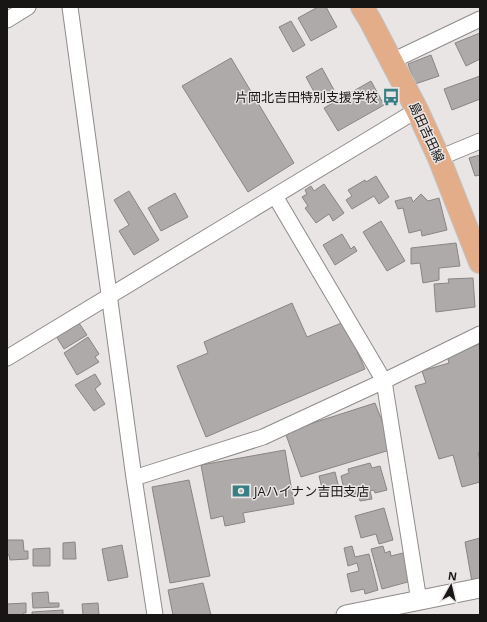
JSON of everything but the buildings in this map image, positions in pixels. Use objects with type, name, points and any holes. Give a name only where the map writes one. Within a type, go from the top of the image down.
[{"type":"main road","name":"島田吉田線","points":[[362,7],[417,110],[439,158],[480,262]]},
{"type":"street","points":[[7,20],[28,7]]},
{"type":"street","points":[[70,7],[134,478],[155,615]]},
{"type":"street","points":[[392,61],[480,19]]},
{"type":"street","points":[[7,358],[417,110]]},
{"type":"street","points":[[439,158],[480,141]]},
{"type":"street","points":[[275,196],[384,381],[419,601]]},
{"type":"street","points":[[134,478],[263,437],[384,381],[480,334]]},
{"type":"street","points":[[346,615],[480,588]]},
{"type":"place","name":"片岡北吉田特別支援学校","points":[[391,97]]},
{"type":"place","name":"JAハイナン吉田支店","points":[[241,491]]}]
